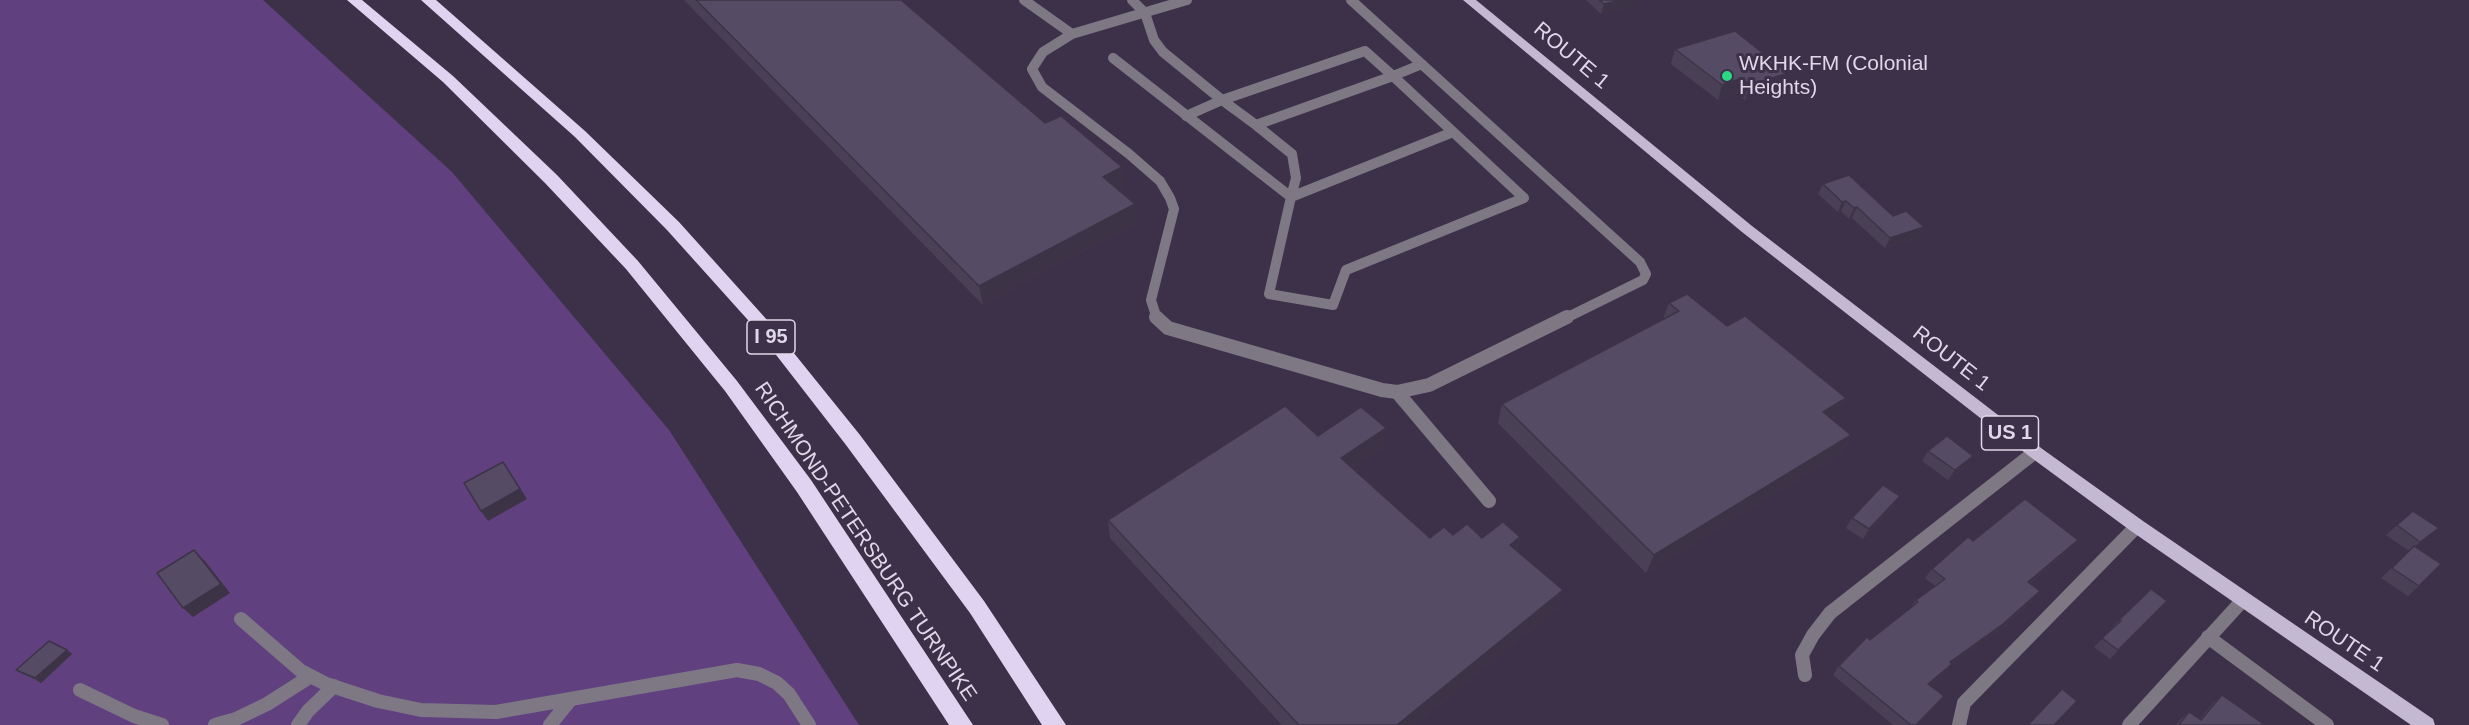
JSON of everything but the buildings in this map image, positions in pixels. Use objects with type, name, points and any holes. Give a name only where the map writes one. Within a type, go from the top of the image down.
[{"type":"highway","name":"RICHMOND-PETERSBURG TURNPIKE","points":[[354,0],[448,79],[551,178],[632,266],[731,386],[804,486],[962,725]]},
{"type":"highway","name":"RICHMOND-PETERSBURG TURNPIKE","points":[[428,0],[580,134],[673,226],[762,325],[853,440],[977,607],[1055,725]]},
{"type":"main road","name":"ROUTE 1","points":[[1469,0],[1738,222],[2035,452],[2137,526],[2426,725]]},
{"type":"street","points":[[1024,0],[1072,34]]},
{"type":"street","points":[[1132,0],[1145,13],[1154,40],[1163,52],[1221,100],[1292,154],[1296,178],[1269,294],[1333,305],[1346,270],[1524,198],[1365,51],[1221,100],[1186,116]]},
{"type":"street","points":[[1187,0],[1072,34],[1055,42],[1043,52],[1032,69],[1042,87],[1129,154],[1160,181],[1170,198],[1174,209],[1151,300],[1153,312],[1158,321],[1168,328],[1382,390],[1397,392],[1429,385],[1643,280],[1646,274],[1640,262],[1351,0]]},
{"type":"street","points":[[1113,58],[1291,197]]},
{"type":"street","points":[[1256,125],[1422,64]]},
{"type":"street","points":[[1291,197],[1453,132]]},
{"type":"street","points":[[1397,392],[1489,501]]},
{"type":"street","points":[[1805,675],[1802,655],[1813,635],[1830,613],[2035,452]]},
{"type":"street","points":[[1959,725],[1964,703],[2137,526]]},
{"type":"street","points":[[2129,725],[2243,600]]},
{"type":"street","points":[[241,619],[311,676],[378,701],[421,710],[496,712],[737,670],[759,674],[777,683],[789,694],[809,725]]},
{"type":"street","points":[[2208,637],[2327,725]]},
{"type":"street","points":[[214,725],[236,719],[267,704],[311,676]]},
{"type":"street","points":[[298,725],[308,711],[334,686]]},
{"type":"street","points":[[80,690],[134,716],[162,725]]},
{"type":"street","points":[[550,725],[571,699]]},
{"type":"shaded area","points":[[0,0],[263,0],[452,172],[669,430],[859,725],[0,725]]},
{"type":"place","name":"WKHK-FM (Colonial Heights)","points":[[1727,76]]}]
